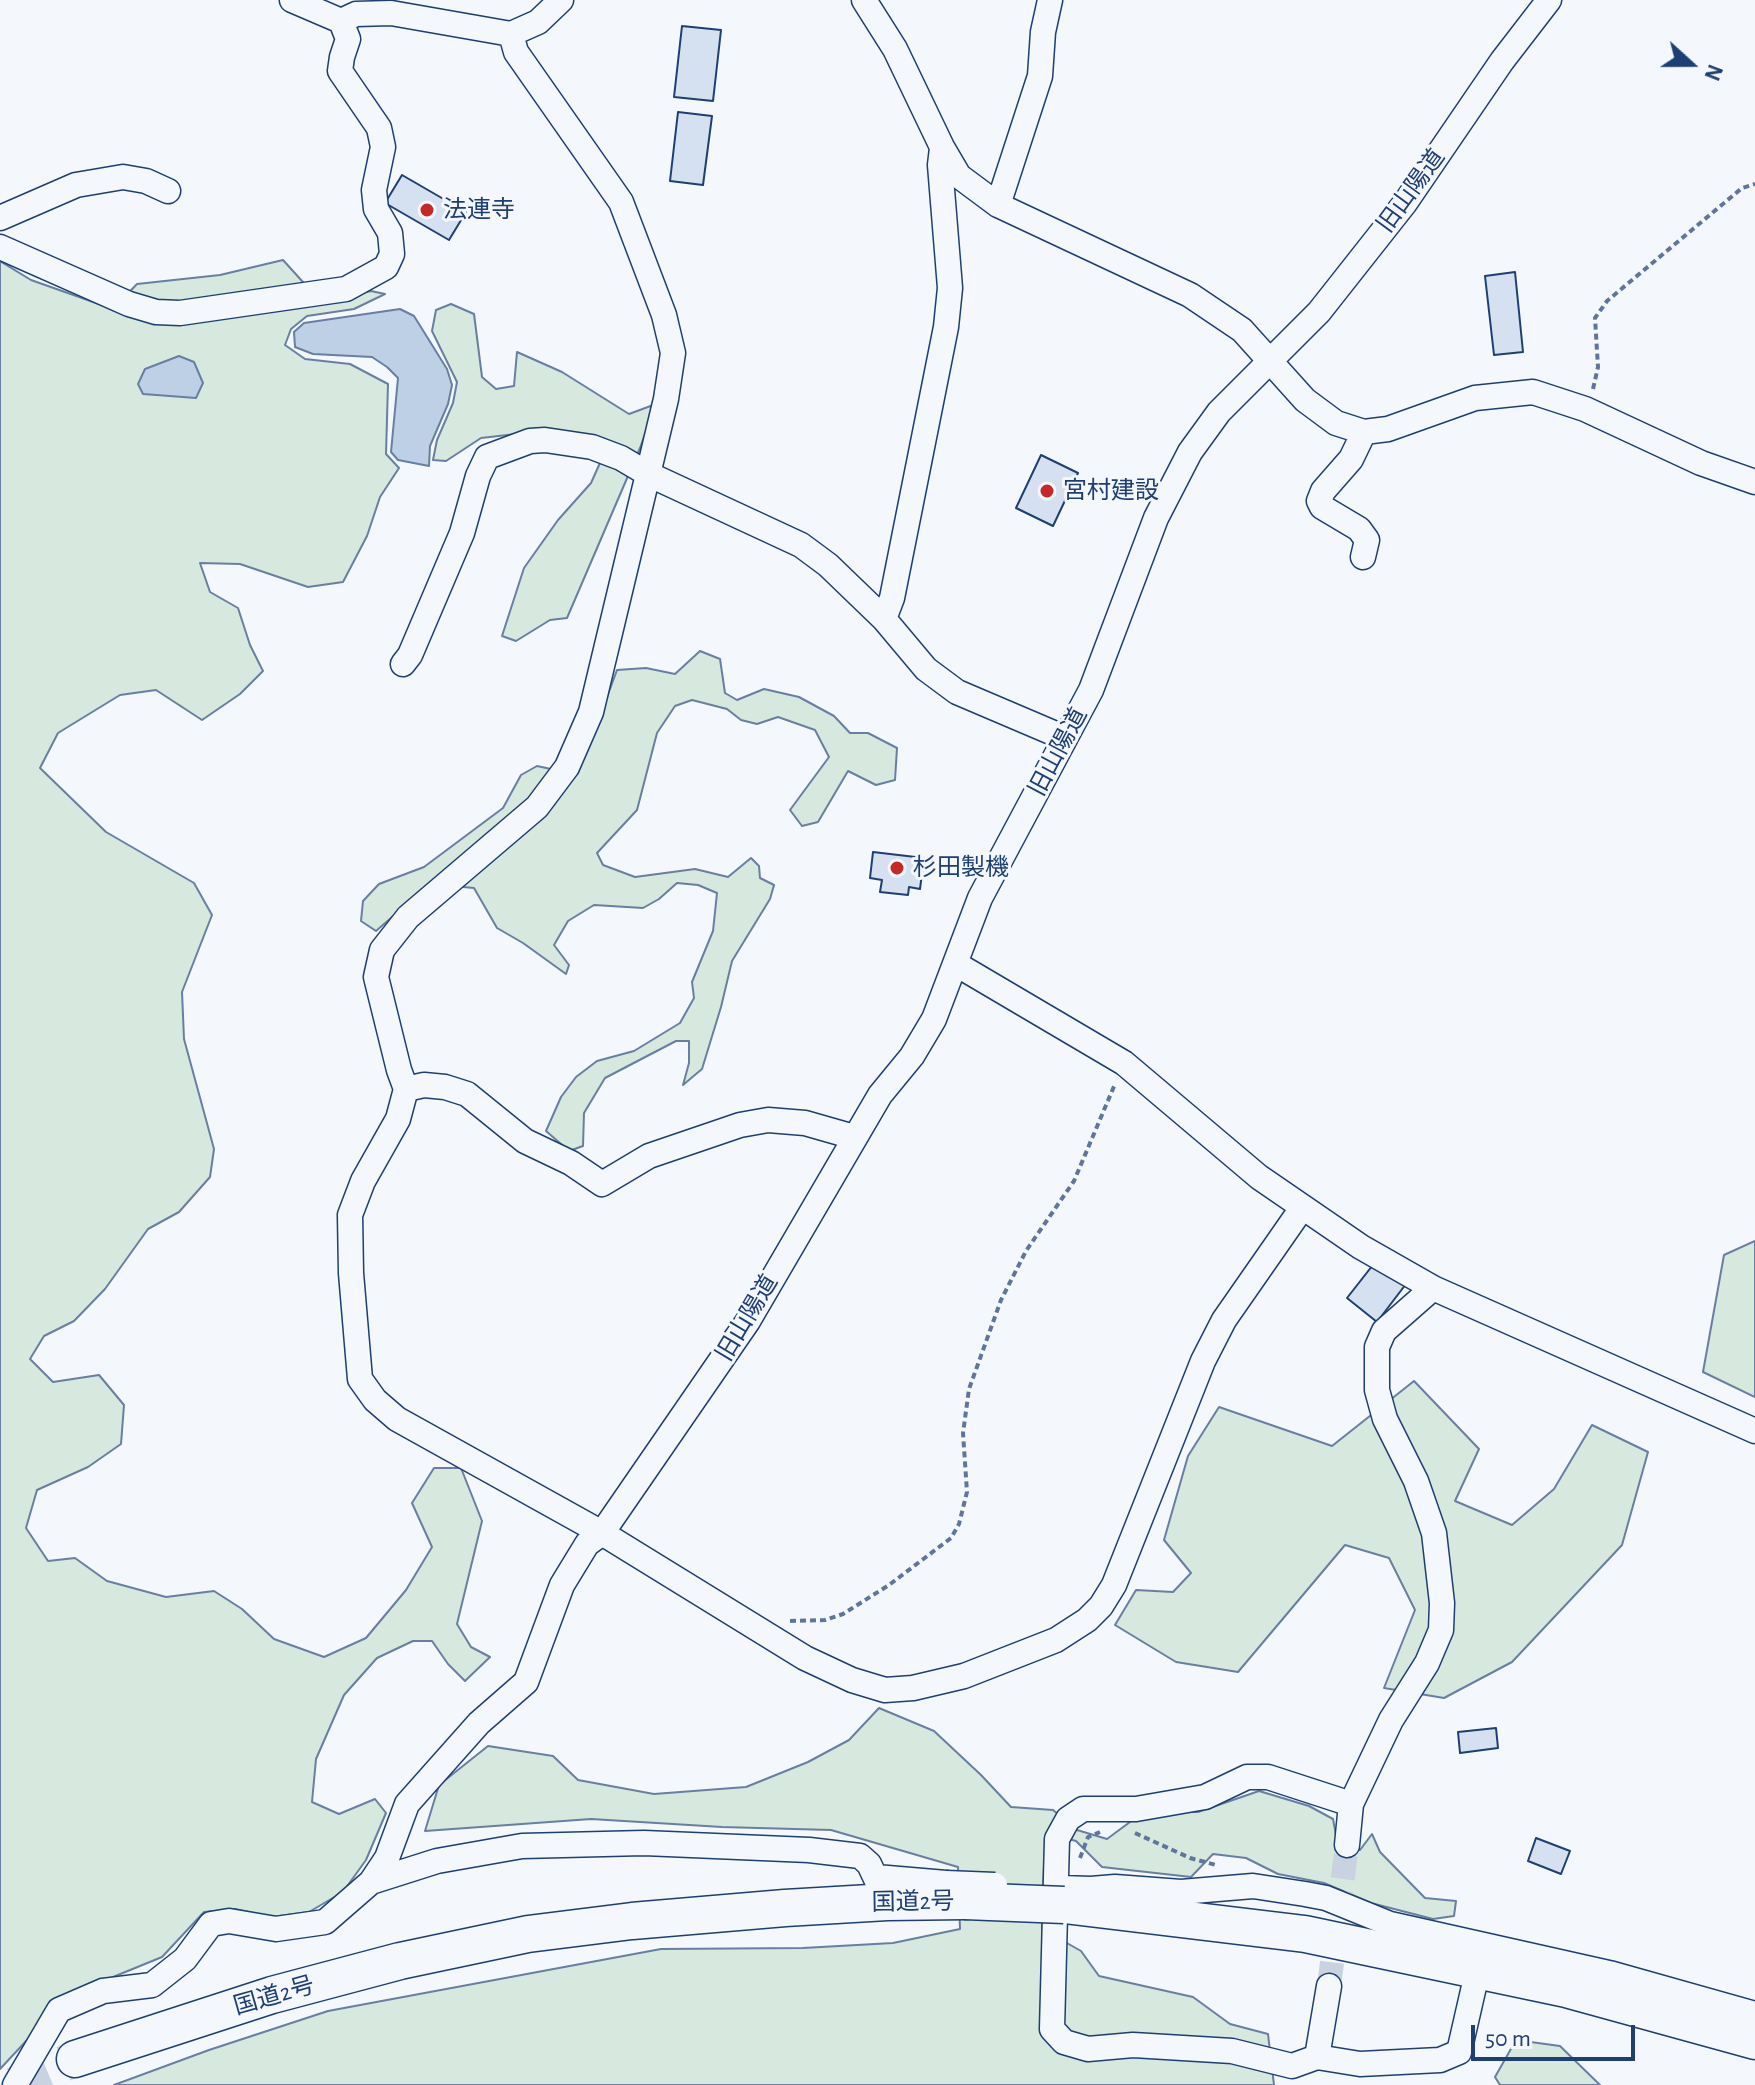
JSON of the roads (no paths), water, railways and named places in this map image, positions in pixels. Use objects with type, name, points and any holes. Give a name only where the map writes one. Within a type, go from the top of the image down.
[{"type":"highway","name":"国道2号","points":[[75,2059],[272,1995],[400,1961],[528,1934],[882,1890],[955,1892],[1060,1889],[1478,1969],[1582,1993],[1755,2041]]},
{"type":"street","points":[[292,0],[351,12],[391,13],[511,34],[538,22],[561,0]]},
{"type":"street","points":[[864,0],[895,49],[959,176],[998,205],[1190,295],[1242,330],[1305,400],[1336,423],[1364,432],[1388,429],[1475,398],[1533,392],[1585,409],[1701,463],[1755,482]]},
{"type":"street","points":[[998,205],[1040,76],[1043,32],[1050,0]]},
{"type":"street","name":"旧山陽道","points":[[371,1882],[387,1858],[407,1804],[479,1723],[526,1682],[562,1585],[587,1544],[602,1533],[748,1321],[854,1137],[880,1095],[912,1056],[934,1019],[980,898],[1091,690],[1156,518],[1190,452],[1219,412],[1319,312],[1405,203],[1502,61],[1549,0]]},
{"type":"street","points":[[0,247],[129,304],[156,312],[180,313],[346,289],[386,267],[392,254],[390,233],[376,209],[374,190],[383,147],[379,128],[340,71],[351,12]]},
{"type":"street","points":[[511,34],[516,52],[621,202],[664,315],[673,353],[666,399],[591,712],[567,767],[537,807],[408,917],[382,950],[376,977],[406,1089],[398,1119],[363,1181],[350,1215],[360,1379],[375,1400],[397,1419],[602,1533],[805,1658],[852,1680],[885,1690],[913,1688],[964,1676],[1056,1640],[1087,1620],[1101,1606],[1114,1585],[1203,1361],[1224,1320],[1302,1208]]},
{"type":"street","points":[[884,619],[892,598],[946,327],[950,288],[940,165],[942,147]]},
{"type":"street","points":[[0,218],[76,185],[123,177],[146,181],[168,191]]},
{"type":"street","points":[[1363,557],[1367,540],[1359,529],[1322,507],[1319,501],[1323,491],[1351,459],[1364,432]]},
{"type":"street","points":[[403,664],[410,655],[462,533],[478,476],[487,457],[530,441],[545,440],[592,447],[621,458],[648,474],[801,545],[828,565],[884,619],[926,669],[957,692],[1065,738]]},
{"type":"street","points":[[956,964],[1124,1063],[1259,1177],[1361,1247],[1433,1288],[1755,1431]]},
{"type":"street","points":[[406,1089],[435,1086],[467,1094],[525,1141],[571,1163],[602,1184],[649,1156],[740,1125],[768,1120],[805,1123],[854,1137]]},
{"type":"street","points":[[1347,1845],[1351,1804],[1391,1720],[1427,1663],[1441,1630],[1442,1603],[1434,1533],[1416,1481],[1385,1419],[1377,1390],[1377,1347],[1384,1331],[1433,1288]]},
{"type":"street","points":[[1351,1804],[1268,1777],[1247,1777],[1205,1797],[1136,1809],[1083,1809],[1068,1819],[1057,1839],[1060,1889],[1052,2029],[1064,2042],[1088,2049],[1133,2045],[1232,2051],[1292,2066],[1317,2057],[1360,2064],[1440,2060],[1459,2052],[1478,1969]]},
{"type":"street","points":[[15,2085],[59,2010],[103,1991],[152,1985],[185,1959],[211,1924],[229,1921],[276,1929],[325,1922],[371,1882],[437,1861],[522,1846],[644,1843],[809,1850],[860,1856],[869,1864],[882,1890]]},
{"type":"street","points":[[1060,1889],[1115,1887],[1181,1892],[1253,1886],[1326,1898],[1390,1924],[1613,1974],[1755,2014]]},
{"type":"street","points":[[1317,2057],[1329,1986]]},
{"type":"water","points":[[400,309],[414,316],[447,369],[452,385],[448,404],[430,446],[429,466],[398,460],[391,452],[398,378],[387,367],[372,357],[313,354],[295,347],[294,332],[304,323]]},
{"type":"water","points":[[179,356],[194,362],[203,383],[196,398],[143,394],[138,384],[145,369]]},
{"type":"tunnel","points":[[1329,1986],[1347,1845]]},
{"type":"tunnel","points":[[14,2085],[75,2059]]},
{"type":"place","name":"法連寺","points":[[427,210]]},
{"type":"place","name":"宮村建設","points":[[1047,491]]},
{"type":"place","name":"杉田製機","points":[[897,868]]}]
